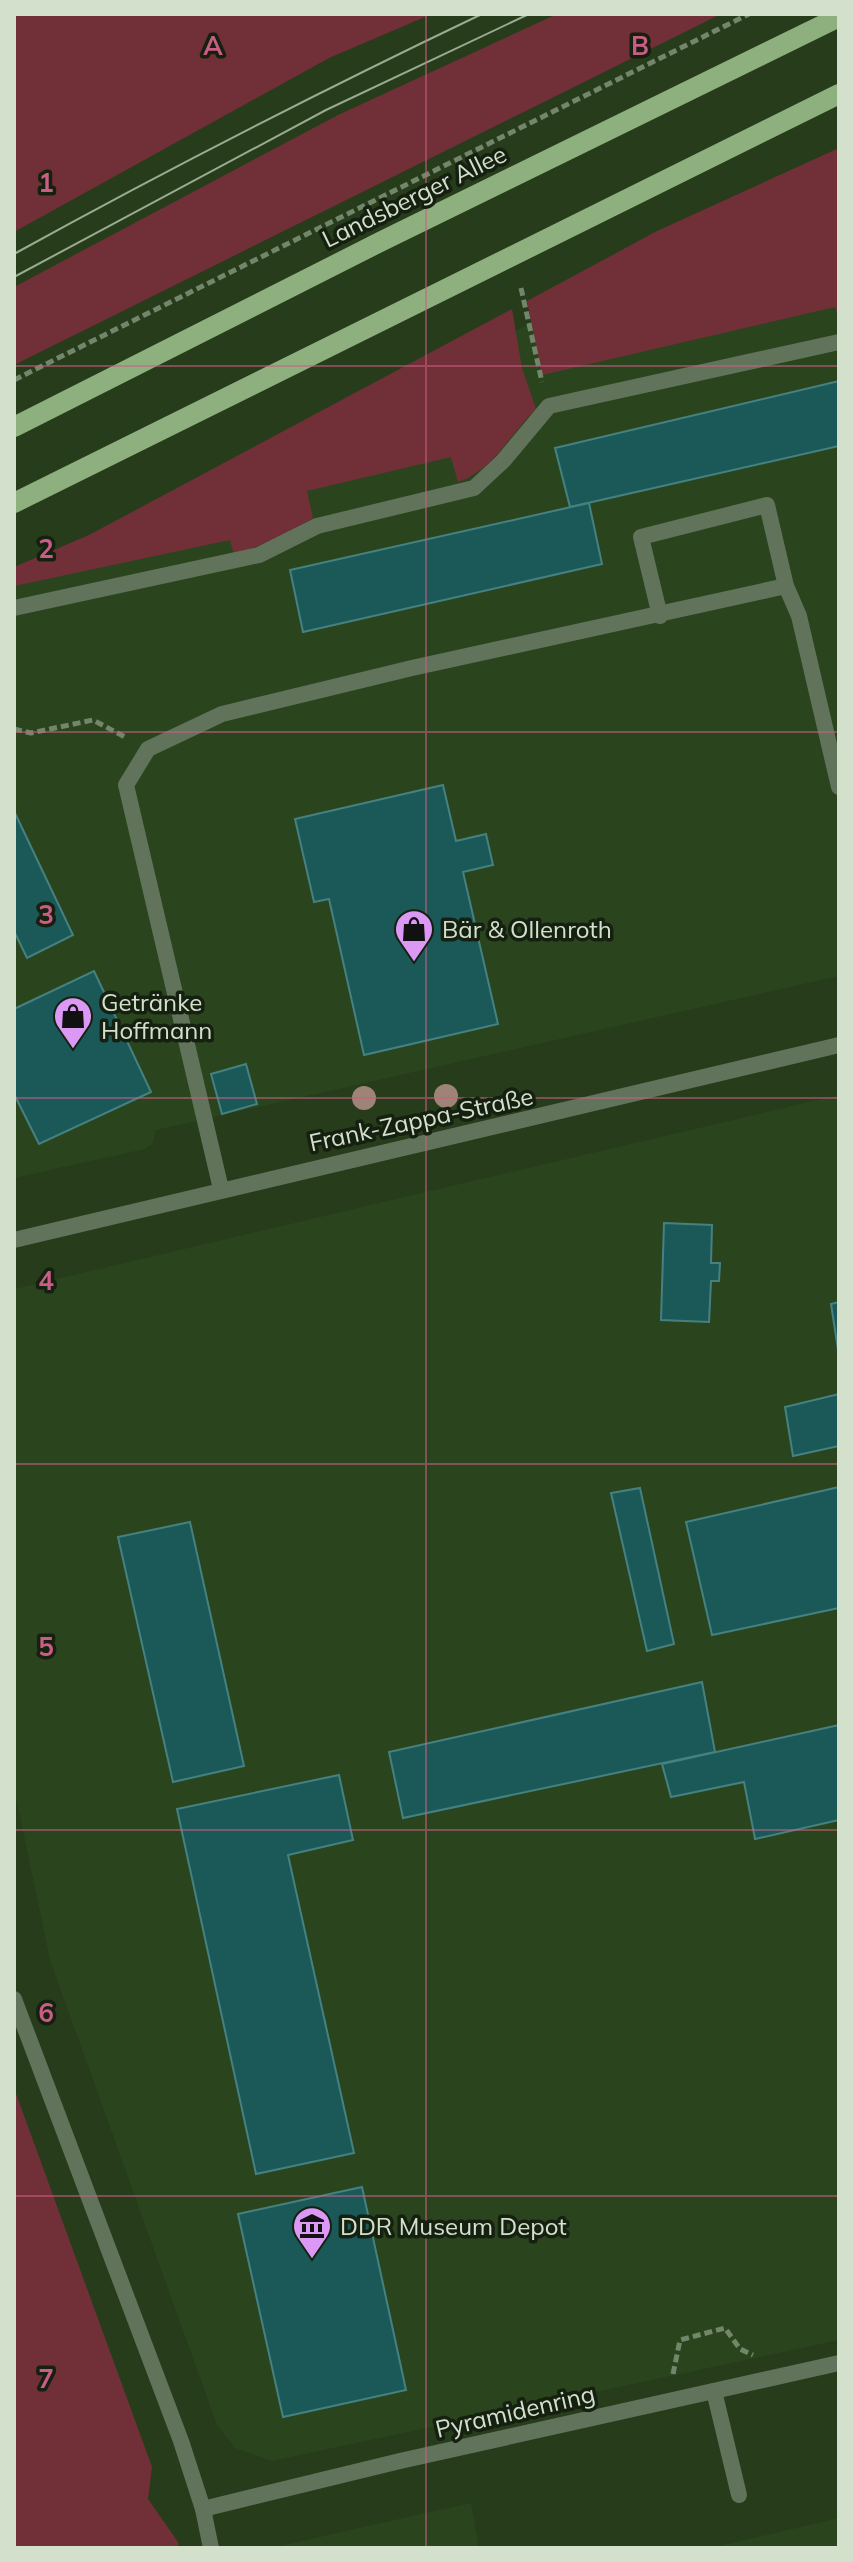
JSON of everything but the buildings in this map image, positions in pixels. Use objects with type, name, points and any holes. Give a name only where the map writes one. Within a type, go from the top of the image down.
[{"type":"main road","name":"Landsberger Allee","points":[[14,427],[394,234],[839,17]]},
{"type":"main road","points":[[14,503],[839,94]]},
{"type":"street","points":[[14,608],[259,555],[317,526],[474,488],[503,461],[549,406],[839,342]]},
{"type":"street","points":[[660,616],[641,537],[767,505],[786,586],[799,616],[839,787]]},
{"type":"street","points":[[221,1189],[126,785],[148,749],[222,714],[412,668],[786,586]]},
{"type":"street","name":"Frank-Zappa-Straße","points":[[14,1240],[839,1045]]},
{"type":"street","points":[[14,1999],[181,2441],[203,2509],[211,2548]]},
{"type":"street","name":"Pyramidenring","points":[[203,2509],[400,2461],[839,2363]]},
{"type":"street","points":[[714,2391],[739,2495]]},
{"type":"path","points":[[14,380],[749,14]]},
{"type":"path","points":[[521,288],[535,352]]},
{"type":"path","points":[[14,729],[31,733],[93,720],[148,749]]},
{"type":"path","points":[[671,2381],[680,2340],[725,2328],[740,2349],[765,2361]]},
{"type":"shaded area","points":[[14,14],[432,14],[329,58],[14,232]]},
{"type":"shaded area","points":[[557,14],[721,14],[14,365],[14,287],[338,115]]},
{"type":"shaded area","points":[[839,148],[839,318],[835,307],[542,375],[527,301],[657,231]]},
{"type":"shaded area","points":[[839,178],[839,976],[156,1130],[152,1144],[145,1149],[14,1178],[14,578],[708,237]]},
{"type":"shaded area","points":[[512,309],[522,368],[536,409],[492,460],[471,476],[458,482],[451,457],[307,491],[313,518],[234,555],[230,540],[14,586],[14,567],[89,535]]},
{"type":"shaded area","points":[[839,1095],[839,2340],[272,2461],[235,2448],[217,2425],[50,1960],[14,1788],[14,1289]]},
{"type":"shaded area","points":[[14,2088],[152,2467],[148,2499],[179,2548],[14,2548]]},
{"type":"shaded area","points":[[471,2503],[479,2548],[271,2548],[412,2516]]},
{"type":"shaded area","points":[[839,2518],[839,2548],[710,2548]]},
{"type":"tram line","points":[[14,254],[246,131],[482,14]]},
{"type":"tram line","points":[[14,277],[326,110],[529,14]]},
{"type":"place","name":"Bär & Ollenroth","points":[[414,963]]},
{"type":"place","name":"Getränke Hoffmann","points":[[73,1050]]},
{"type":"place","name":"DDR Museum Depot","points":[[312,2260]]}]
